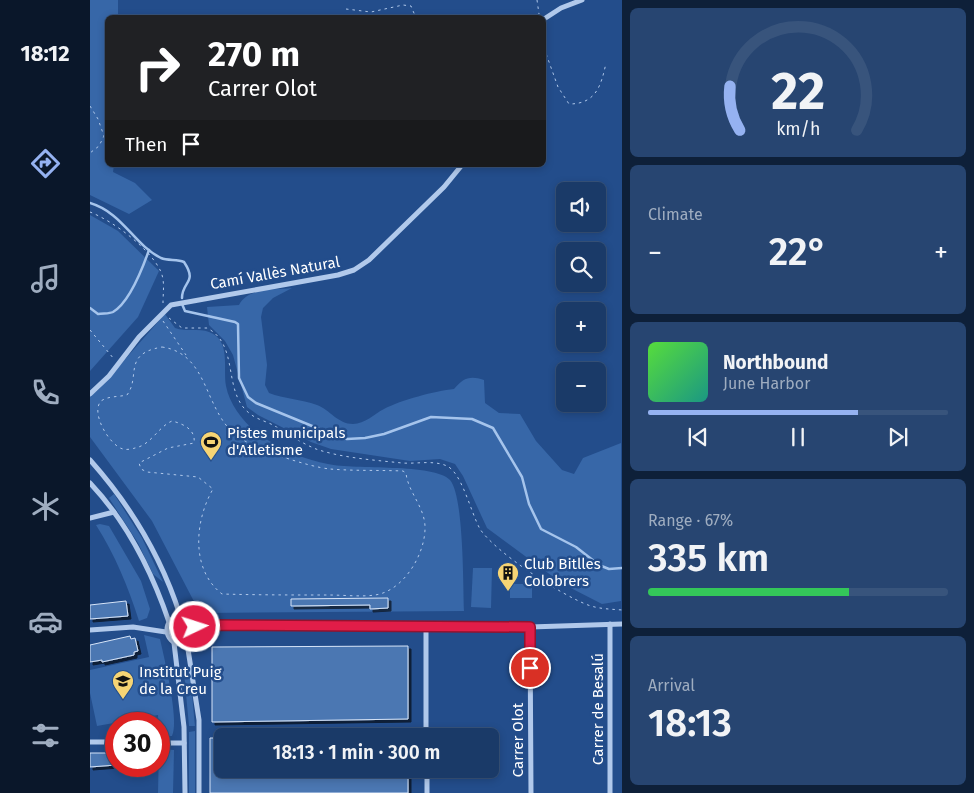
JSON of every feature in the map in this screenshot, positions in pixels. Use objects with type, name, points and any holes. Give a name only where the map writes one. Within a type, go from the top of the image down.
[{"type":"street","points":[[546,18],[561,8],[582,0]]},
{"type":"street","name":"Camí Vallès Natural","points":[[90,394],[159,315],[171,304],[185,300],[338,275],[354,270],[369,260],[439,192],[460,167]]},
{"type":"street","points":[[90,460],[116,489],[141,527],[162,566],[180,614],[191,620],[196,627],[194,636],[187,643],[174,643]]},
{"type":"street","points":[[90,482],[114,512],[147,570],[169,622]]},
{"type":"street","points":[[90,518],[114,512]]},
{"type":"street","points":[[166,632],[169,622],[180,614]]},
{"type":"street","name":"Carrer de Besalú","points":[[610,624],[610,793]]},
{"type":"street","points":[[196,627],[208,625],[530,627],[622,624]]},
{"type":"street","points":[[426,626],[426,728]]},
{"type":"street","points":[[90,630],[133,627],[166,632],[174,643],[182,696],[185,793]]},
{"type":"street","name":"Carrer Olot","points":[[530,627],[531,793]]},
{"type":"street","points":[[187,643],[199,720],[199,793]]},
{"type":"street","points":[[90,742],[105,742]]},
{"type":"street","points":[[170,743],[184,743]]},
{"type":"street","points":[[426,778],[427,793]]},
{"type":"path","points":[[537,0],[540,15]]},
{"type":"path","points":[[346,9],[371,12],[403,5],[411,6],[415,15]]},
{"type":"path","points":[[546,53],[564,99],[569,104],[584,102],[595,96],[602,80],[606,63]]},
{"type":"path","points":[[90,106],[98,119],[104,136],[99,146],[90,153]]},
{"type":"path","points":[[90,212],[110,222],[129,236],[156,263],[163,279],[165,310],[175,325],[188,329],[207,328],[223,342],[242,405],[256,418],[315,448],[327,452],[398,462],[448,466],[460,478],[473,517],[488,539],[556,589],[586,604],[599,608],[622,610]]},
{"type":"path","points":[[159,315],[203,378],[216,410],[227,428],[240,439],[290,459],[328,469],[403,471],[406,473],[407,484],[419,504],[425,524],[420,554],[404,579],[376,595],[222,594],[215,589],[206,574],[200,551],[198,531],[201,515],[213,489],[198,477],[147,472],[141,469],[139,463],[168,448],[194,444],[195,437],[191,430],[172,421],[137,448],[124,450],[117,447],[96,420],[94,409],[100,402],[109,397],[127,395],[132,370],[138,358],[145,352],[162,347],[174,348],[187,356]]},
{"type":"path","points":[[90,330],[118,364]]},
{"type":"path","points":[[180,614],[190,616],[196,627]]},
{"type":"shaded area","points":[[90,0],[118,0],[118,15],[105,15],[105,167],[114,167],[113,172],[135,183],[152,200],[129,214],[90,195]]},
{"type":"shaded area","points":[[90,215],[118,231],[159,271],[138,317],[90,371]]},
{"type":"shaded area","points":[[292,288],[273,298],[263,308],[261,317],[267,365],[265,385],[269,393],[317,405],[343,422],[357,424],[399,402],[454,389],[467,378],[475,378],[484,380],[485,403],[499,413],[520,414],[536,441],[562,470],[574,474],[583,458],[621,443],[621,601],[602,604],[563,584],[487,528],[463,476],[455,464],[440,459],[410,461],[331,449],[311,442],[258,415],[247,407],[233,355],[225,341],[209,325],[207,307],[239,305],[243,299],[255,292]]},
{"type":"shaded area","name":"Pistes municipals d'Atletisme","points":[[165,314],[175,328],[209,332],[221,341],[225,355],[226,386],[231,402],[246,423],[273,443],[288,451],[328,464],[428,471],[450,480],[455,489],[460,522],[464,611],[200,613],[152,521],[90,437],[90,396],[98,390]]},
{"type":"shaded area","points":[[114,494],[142,538],[163,582],[153,574],[138,543],[109,498]]},
{"type":"shaded area","points":[[96,525],[109,526],[141,581],[150,609],[147,618],[139,621],[120,571]]},
{"type":"shaded area","points":[[473,568],[492,568],[491,608],[471,607]]},
{"type":"shaded area","points":[[510,584],[532,584],[532,598],[510,598]]},
{"type":"shaded area","name":"Institut Puig de la Creu","points":[[144,635],[160,639],[173,704],[174,729],[172,736],[170,736],[170,712],[105,712],[105,725],[97,726],[90,693],[90,670],[149,657]]},
{"type":"shaded area","points":[[186,670],[190,673],[195,726],[189,726],[184,672]]},
{"type":"shaded area","points":[[195,731],[195,793],[189,793],[189,732]]},
{"type":"shaded area","points":[[170,750],[174,750],[173,793],[158,793],[158,777],[170,777]]},
{"type":"building","points":[[388,598],[388,608],[370,609],[370,605],[291,606],[291,599]]},
{"type":"building","points":[[126,601],[128,616],[90,619],[90,605]]},
{"type":"building","points":[[130,636],[131,639],[135,638],[138,651],[134,652],[134,655],[102,662],[102,660],[90,662],[90,645]]},
{"type":"building","points":[[408,646],[408,719],[212,722],[212,647]]},
{"type":"building","points":[[210,738],[214,738],[214,778],[408,778],[408,793],[210,793]]},
{"type":"building","points":[[90,753],[105,753],[105,766],[90,767]]},
{"type":"waterway","points":[[90,203],[120,221],[151,252],[164,259],[184,262],[190,278],[184,288],[182,298]]},
{"type":"waterway","points":[[90,308],[98,314],[111,313],[119,307],[135,284],[149,250]]},
{"type":"waterway","points":[[182,304],[185,311],[238,324],[239,378],[248,397],[256,403],[334,435],[347,439],[365,438],[384,434],[431,417],[472,419],[493,428],[522,477],[529,504],[541,529],[576,547],[599,565],[609,569],[622,568]]},
{"type":"place","name":"Pistes municipals d'Atletisme","points":[[211,461]]},
{"type":"place","name":"Club Bitlles Colobrers","points":[[508,592]]},
{"type":"place","name":"Institut Puig de la Creu","points":[[123,700]]},
{"type":"route","points":[[195,627],[208,625],[530,627],[530,668]]}]
